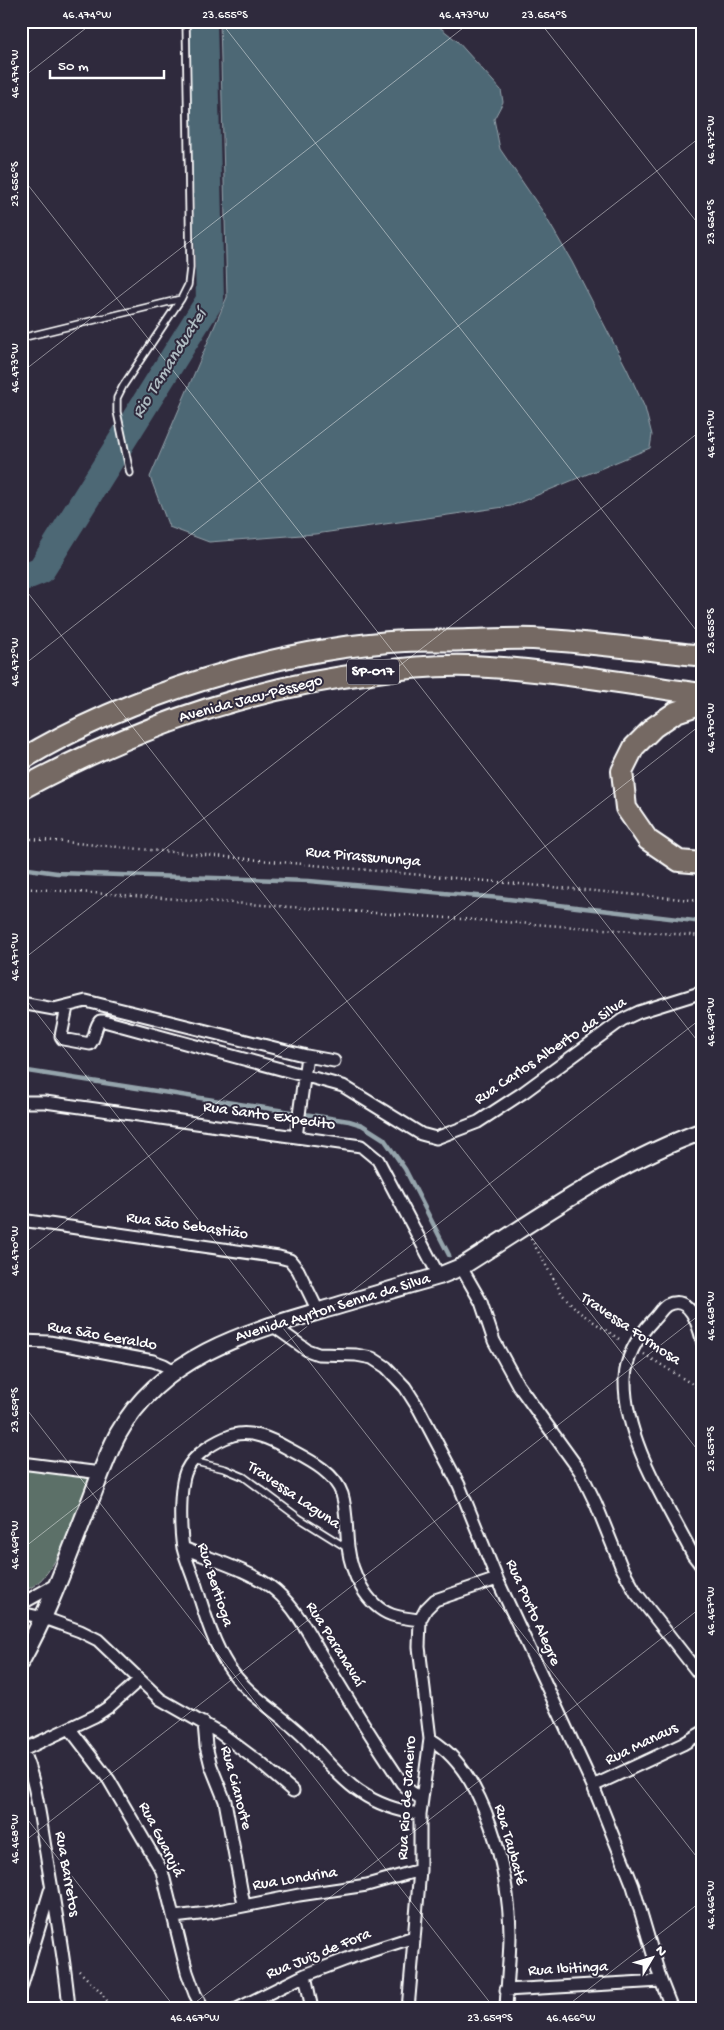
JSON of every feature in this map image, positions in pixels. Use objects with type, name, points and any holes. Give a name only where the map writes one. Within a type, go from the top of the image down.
[{"type":"highway","name":"Avenida Jacu-Pêssego","points":[[21,760],[58,737],[121,710],[204,680],[278,660],[346,648],[404,641],[531,639],[581,642],[703,656]]},
{"type":"highway","name":"Avenida Jacu-Pêssego","points":[[21,789],[130,736],[211,708],[285,688],[350,675],[409,668],[469,666],[541,672],[703,694]]},
{"type":"highway","points":[[703,703],[676,712],[654,728],[634,747],[622,771],[626,808],[648,840],[679,861],[703,863]]},
{"type":"main road","name":"Avenida Ayrton Senna da Silva","points":[[21,1661],[44,1618],[101,1472],[118,1435],[144,1398],[174,1371],[209,1350],[252,1331],[439,1276],[462,1267],[631,1162],[672,1142],[703,1131]]},
{"type":"street","name":"Rua Carlos Alberto da Silva","points":[[67,1007],[61,1036],[63,1039],[90,1044],[93,1041],[97,1024],[100,1021],[104,1021],[343,1086],[421,1134],[436,1138],[478,1122],[524,1092],[622,1020],[639,1012],[703,992]]},
{"type":"street","points":[[21,1003],[40,1008],[54,1009],[86,1001],[334,1061]]},
{"type":"street","points":[[296,1137],[306,1076],[307,1056]]},
{"type":"street","name":"Rua Santo Expedito","points":[[21,1102],[45,1102],[361,1146],[372,1153],[378,1160],[439,1276]]},
{"type":"street","name":"Rua São Sebastião","points":[[21,1220],[290,1260],[298,1270],[318,1311]]},
{"type":"street","points":[[462,1267],[481,1302],[494,1341],[518,1385],[580,1471],[596,1504],[621,1566],[636,1593],[703,1679]]},
{"type":"street","points":[[703,1343],[695,1315],[688,1308],[673,1304],[666,1306],[632,1347],[625,1378],[627,1404],[632,1428],[642,1455],[693,1555],[703,1568]]},
{"type":"street","name":"Rua Porto Alegre","points":[[272,1325],[307,1350],[318,1354],[356,1355],[372,1358],[386,1367],[405,1388],[441,1448],[459,1485],[497,1579],[594,1786],[632,1886],[668,2007]]},
{"type":"street","name":"Rua São Geraldo","points":[[21,1341],[50,1342],[143,1360],[164,1365],[174,1371]]},
{"type":"street","name":"Rua Bertioga","points":[[420,1620],[392,1616],[377,1607],[364,1590],[354,1570],[348,1549],[342,1493],[331,1477],[317,1465],[274,1440],[250,1433],[235,1434],[215,1442],[192,1462],[186,1473],[181,1491],[183,1548],[207,1620],[228,1666],[245,1687],[300,1733],[358,1791],[380,1804],[402,1812],[420,1814]]},
{"type":"street","points":[[21,1463],[101,1472]]},
{"type":"street","name":"Rua Paranavaí","points":[[183,1548],[261,1580],[276,1590],[304,1625],[402,1782],[411,1792],[422,1799]]},
{"type":"street","points":[[420,1620],[426,1609],[435,1600],[497,1579]]},
{"type":"street","points":[[21,1604],[57,1584]]},
{"type":"street","points":[[21,1613],[44,1618],[80,1631],[98,1640],[160,1699],[204,1723],[259,1762],[293,1791]]},
{"type":"street","name":"Rua Rio de Janeiro","points":[[408,2009],[420,1870],[420,1814],[430,1739],[419,1647],[420,1620]]},
{"type":"street","points":[[22,1749],[70,1729],[95,1716],[110,1706],[139,1680]]},
{"type":"street","name":"Rua Cianorte","points":[[204,1723],[206,1746],[211,1766],[225,1801],[244,1905]]},
{"type":"street","name":"Rua Guarujá","points":[[70,1729],[109,1780],[162,1872],[187,1972],[203,2009]]},
{"type":"street","name":"Rua Manaus","points":[[594,1786],[684,1744],[703,1732]]},
{"type":"street","name":"Rua Taubaté","points":[[430,1739],[443,1747],[457,1762],[479,1798],[506,1884],[510,1933],[506,2009]]},
{"type":"street","name":"Rua Barretos","points":[[22,1749],[32,1780],[64,1956],[69,2009]]},
{"type":"street","name":"Rua Londrina","points":[[174,1917],[366,1885],[420,1870]]},
{"type":"street","points":[[21,1988],[51,1886]]},
{"type":"street","name":"Rua Juiz de Fora","points":[[237,2009],[305,1975],[352,1957],[414,1937]]},
{"type":"street","points":[[305,1975],[312,2009]]},
{"type":"street","name":"Rua Ibitinga","points":[[506,1990],[661,1981]]},
{"type":"lane","points":[[130,473],[117,398],[181,299],[188,285],[190,268],[186,21]]},
{"type":"lane","points":[[21,338],[181,299]]},
{"type":"lane","name":"Travessa Laguna","points":[[192,1462],[225,1469],[244,1477],[300,1518],[348,1549]]},
{"type":"path","name":"Rua Pirassununga","points":[[21,838],[703,901]]},
{"type":"path","points":[[21,888],[703,936]]},
{"type":"path","name":"Travessa Formosa","points":[[524,1227],[562,1294],[579,1312],[703,1390]]},
{"type":"path","points":[[64,1956],[100,1991],[113,2009]]},
{"type":"green space","points":[[21,1469],[89,1478],[72,1526],[55,1561],[34,1586],[21,1591]]},
{"type":"water","points":[[220,21],[432,21],[457,41],[501,90],[503,102],[494,119],[500,149],[543,212],[572,262],[627,369],[645,408],[652,435],[650,448],[511,506],[315,534],[209,542],[169,527],[150,477],[227,297]]},
{"type":"waterway","name":"Rio Tamanduateí","points":[[21,578],[41,570],[210,300],[203,21]]},
{"type":"waterway","points":[[21,868],[57,873],[309,881],[500,898],[703,922]]},
{"type":"waterway","points":[[21,1070],[349,1121],[362,1125],[384,1139],[405,1169],[449,1255]]}]
